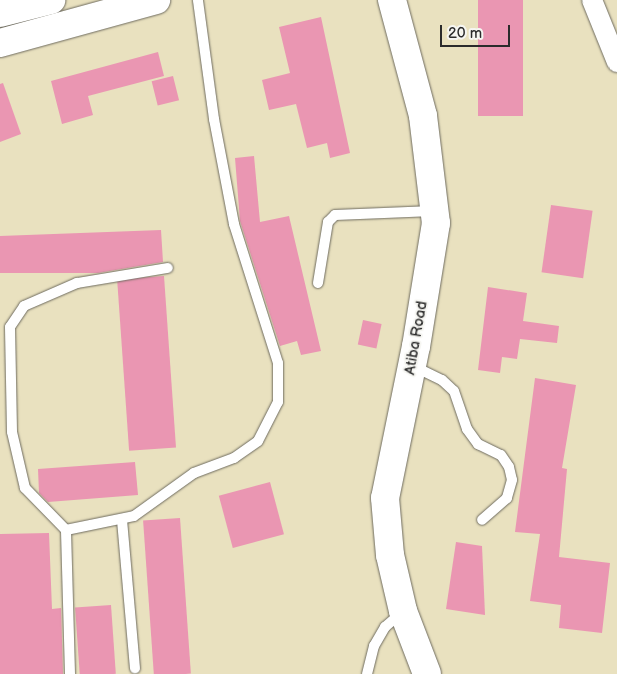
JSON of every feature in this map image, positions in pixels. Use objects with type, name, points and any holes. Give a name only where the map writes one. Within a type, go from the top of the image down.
[{"type":"street","points":[[0,13],[51,0]]},
{"type":"street","points":[[0,43],[156,0]]},
{"type":"street","name":"Atiba Road","points":[[392,0],[424,116],[436,223],[412,366],[385,498],[390,555],[403,611],[427,674]]},
{"type":"street","points":[[592,0],[617,62]]},
{"type":"lane","points":[[66,530],[122,520],[142,511],[194,473],[234,458],[258,441],[278,402],[278,363],[234,224],[214,119],[198,0]]},
{"type":"lane","points":[[318,283],[328,222],[335,215],[434,211]]},
{"type":"lane","points":[[70,674],[66,530],[25,488],[12,432],[10,327],[24,306],[76,282],[168,268]]},
{"type":"lane","points":[[412,366],[442,380],[454,391],[467,428],[478,444],[501,456],[509,467],[512,480],[507,498],[482,520]]},
{"type":"lane","points":[[122,520],[135,668]]},
{"type":"lane","points":[[367,674],[374,646],[381,633],[403,611]]},
{"type":"building","points":[[478,0],[523,0],[523,116],[478,116]]},
{"type":"building","points":[[321,17],[350,153],[330,158],[327,143],[307,148],[296,104],[269,110],[262,80],[290,73],[279,27]]},
{"type":"building","points":[[158,52],[164,76],[88,96],[93,115],[62,124],[51,81]]},
{"type":"building","points":[[173,76],[179,100],[158,106],[152,81]]},
{"type":"building","points":[[3,83],[21,134],[0,142],[0,84]]},
{"type":"building","points":[[254,156],[260,222],[289,216],[321,351],[301,355],[297,341],[280,346],[240,221],[235,158]]},
{"type":"building","points":[[551,205],[593,211],[583,278],[542,272]]},
{"type":"building","points":[[161,230],[163,262],[98,273],[0,273],[0,236]]},
{"type":"building","points":[[164,276],[176,448],[129,451],[117,279]]},
{"type":"building","points":[[488,287],[527,293],[523,321],[559,326],[557,343],[520,339],[517,359],[502,357],[500,373],[478,370]]},
{"type":"building","points":[[363,320],[382,324],[376,348],[358,344]]},
{"type":"building","points":[[535,378],[576,385],[562,468],[567,469],[559,557],[610,563],[602,633],[559,628],[561,605],[530,601],[540,534],[515,532]]},
{"type":"building","points":[[135,462],[138,495],[48,502],[39,493],[38,469]]},
{"type":"building","points":[[270,482],[284,534],[233,548],[219,496]]},
{"type":"building","points":[[180,518],[191,674],[154,674],[143,521]]},
{"type":"building","points":[[49,533],[52,609],[61,608],[63,674],[0,674],[0,534]]},
{"type":"building","points":[[456,542],[482,546],[485,615],[446,609]]},
{"type":"building","points":[[111,605],[116,674],[80,674],[75,608]]}]
